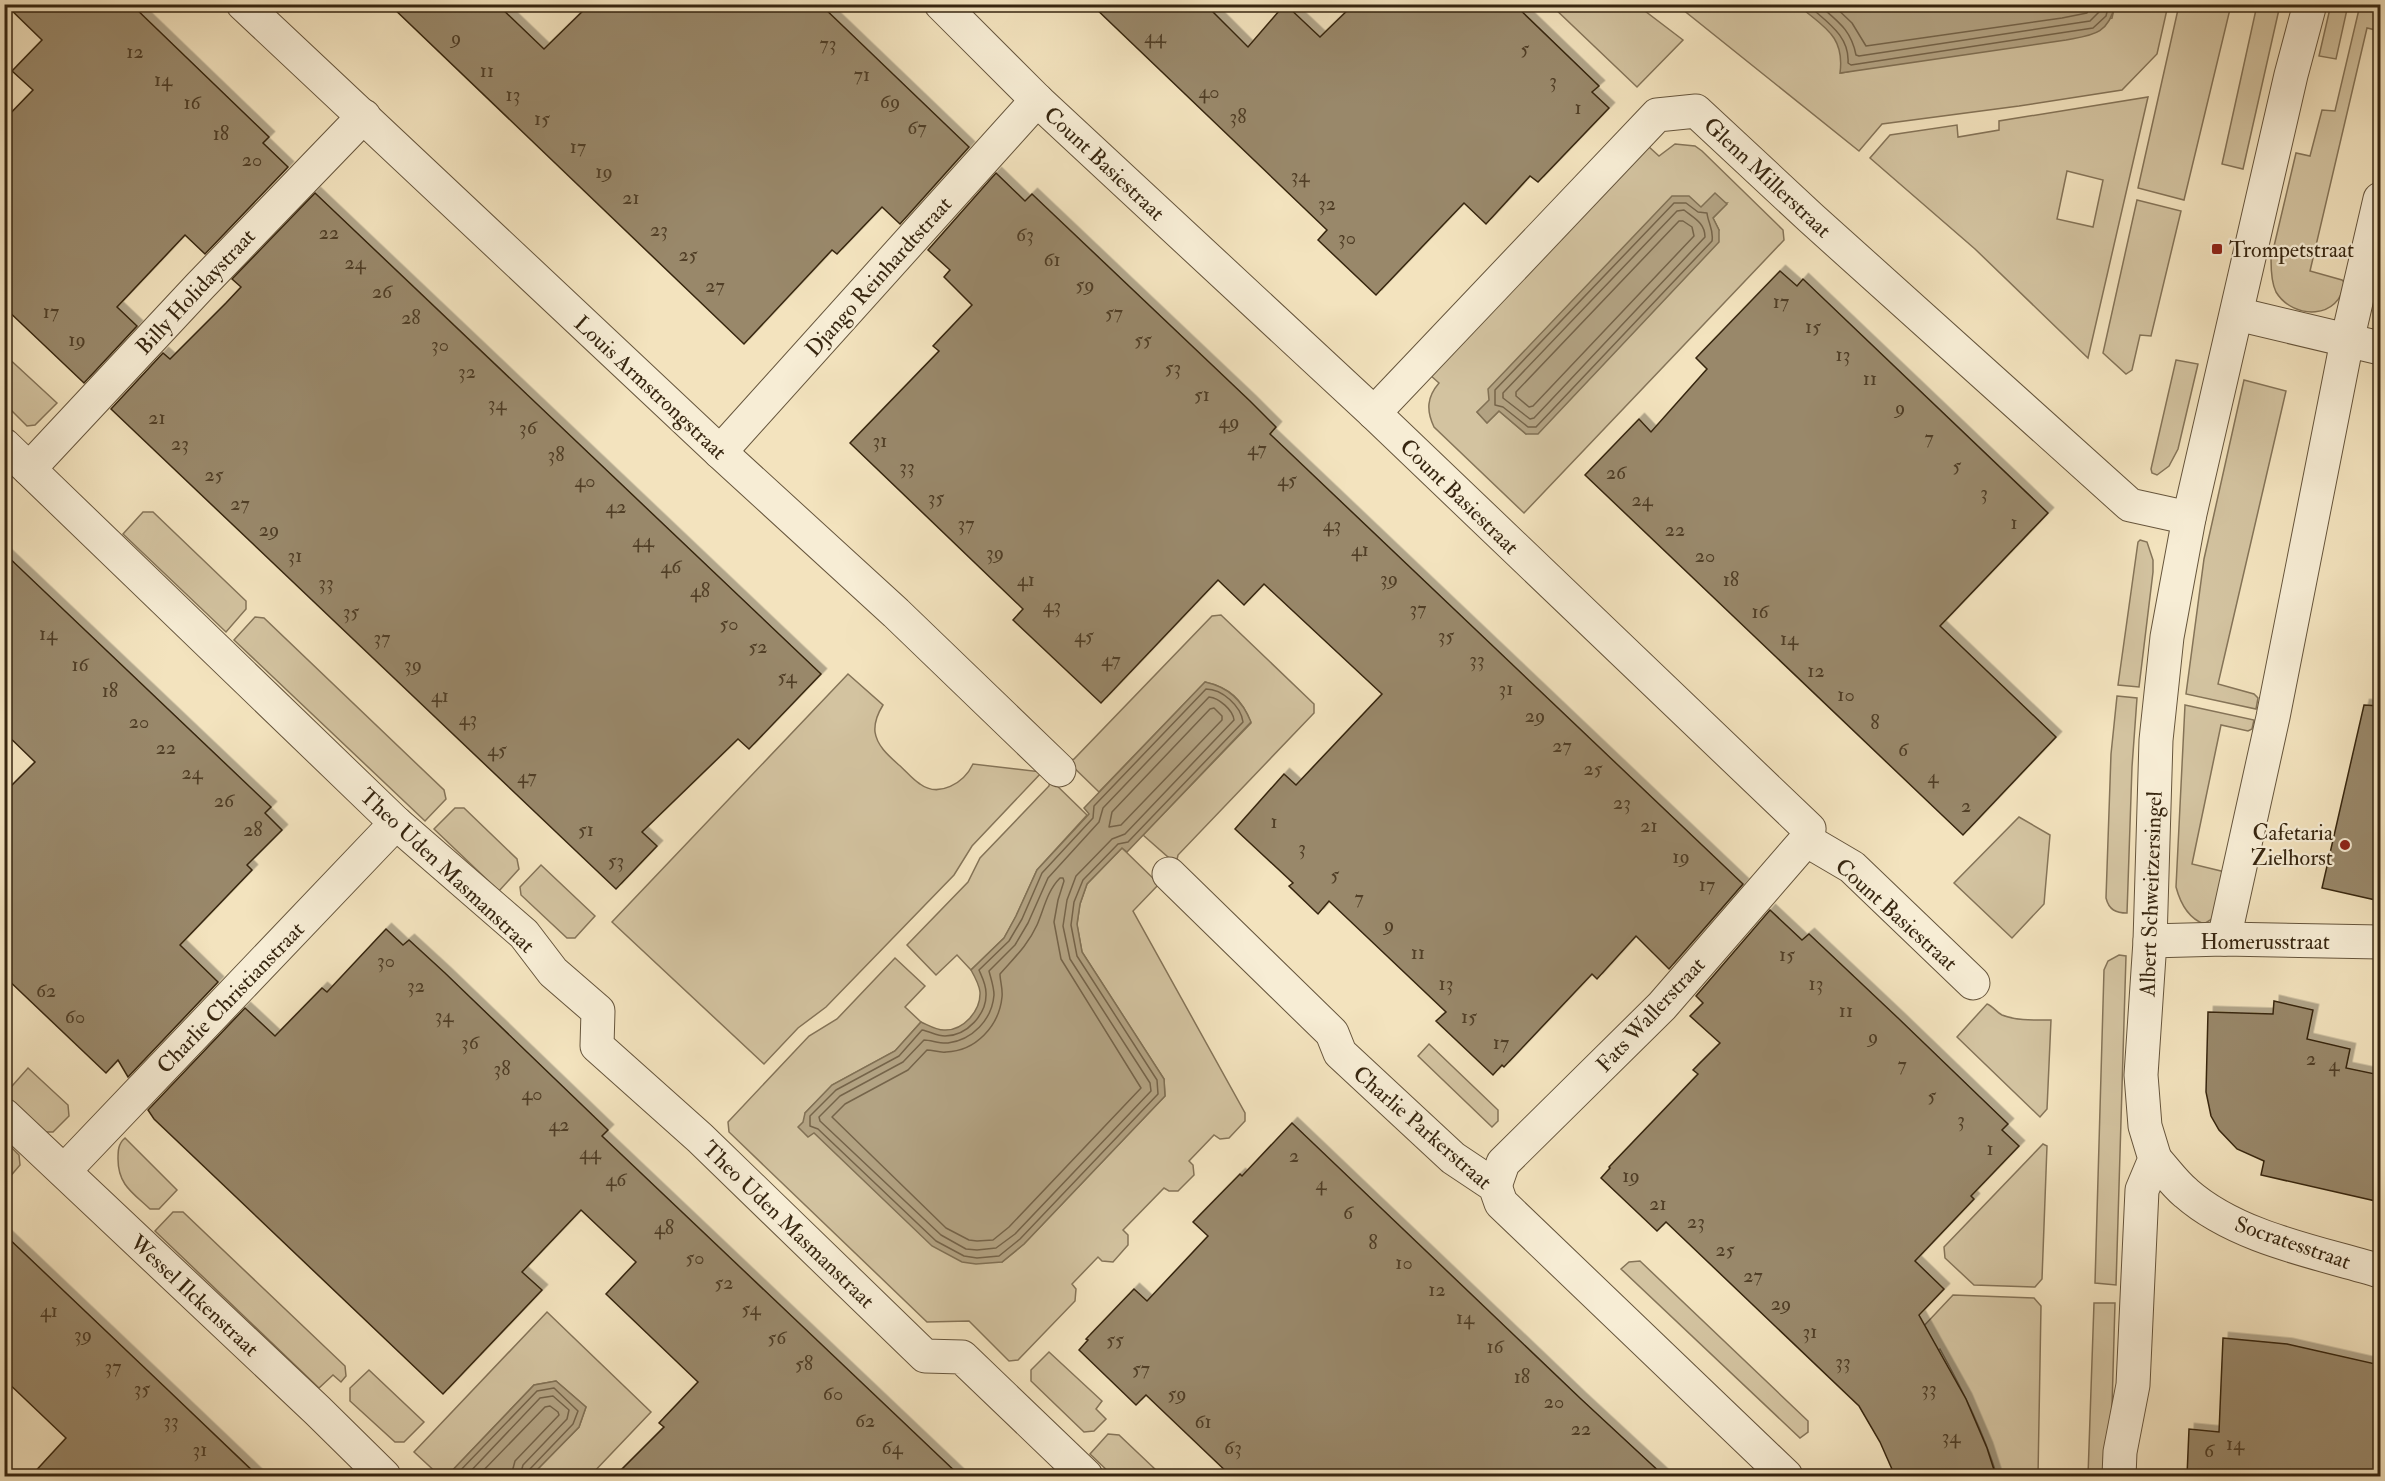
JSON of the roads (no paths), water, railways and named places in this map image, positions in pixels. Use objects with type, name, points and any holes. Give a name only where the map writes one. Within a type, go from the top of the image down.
[{"type":"street","name":"Louis Armstrongstraat","points":[[243,4],[720,452],[896,613],[1059,770]]},
{"type":"street","name":"Count Basiestraat","points":[[941,4],[1037,100],[1374,413],[1809,829],[1806,840],[1852,867],[1973,983]]},
{"type":"street","name":"Albert Schweitzersingel","points":[[2155,1158],[2145,1126],[2141,1075],[2150,941],[2156,740],[2167,636],[2189,518],[2291,75],[2310,4]]},
{"type":"street","name":"Django Reinhardtstraat","points":[[720,452],[1037,100]]},
{"type":"street","name":"Glenn Millerstraat","points":[[1374,413],[1657,115],[1696,111],[1811,218],[2130,505],[2189,518]]},
{"type":"street","name":"Billy Holidaystraat","points":[[29,469],[200,286],[364,116]]},
{"type":"street","points":[[2224,939],[2273,717],[2347,341],[2380,199]]},
{"type":"street","points":[[2237,314],[2380,348]]},
{"type":"street","name":"Theo Uden Masmanstraat","points":[[4,446],[396,823],[524,934],[553,972],[598,1011],[597,1046],[700,1138],[925,1356],[962,1357],[1086,1476]]},
{"type":"street","name":"Charlie Christianstraat","points":[[64,1171],[396,823]]},
{"type":"street","name":"Fats Wallerstraat","points":[[1495,1186],[1503,1163],[1662,1006],[1806,840]]},
{"type":"street","name":"Charlie Parkerstraat","points":[[1169,874],[1332,1033],[1340,1053],[1453,1158],[1495,1186],[1501,1203],[1786,1476]]},
{"type":"street","name":"Homerusstraat","points":[[2150,941],[2224,939],[2380,942]]},
{"type":"street","name":"Wessel Ilckenstraat","points":[[4,1114],[384,1476]]},
{"type":"street","points":[[2120,1476],[2120,1452],[2133,1385],[2142,1190],[2155,1158]]},
{"type":"street","name":"Socratesstraat","points":[[2155,1158],[2185,1193],[2233,1223],[2252,1232],[2380,1271]]},
{"type":"water","points":[[1798,5],[2115,5],[2112,15],[2103,28],[2084,37],[1840,73],[1841,60],[1836,41],[1824,26]]},
{"type":"water","points":[[1715,193],[1727,204],[1713,218],[1719,230],[1719,242],[1538,434],[1526,434],[1499,411],[1487,423],[1477,412],[1489,400],[1488,389],[1672,196],[1689,196],[1701,207]]},
{"type":"water","points":[[1205,682],[1221,687],[1239,701],[1251,722],[1127,852],[1122,848],[1087,884],[1080,904],[1077,924],[1082,952],[1164,1079],[1165,1096],[1024,1244],[1002,1262],[976,1264],[962,1262],[932,1246],[814,1133],[808,1137],[798,1127],[803,1122],[805,1113],[832,1085],[895,1051],[921,1022],[944,1030],[958,1027],[970,1018],[980,999],[978,983],[971,970],[1004,938],[1037,870],[1089,814],[1084,808]]},
{"type":"water","points":[[556,1381],[586,1407],[579,1427],[531,1476],[447,1476],[534,1385]]},
{"type":"place","name":"Trompetstraat","points":[[2217,249]]},
{"type":"place","name":"Cafetaria Zielhorst","points":[[2345,845]]}]
